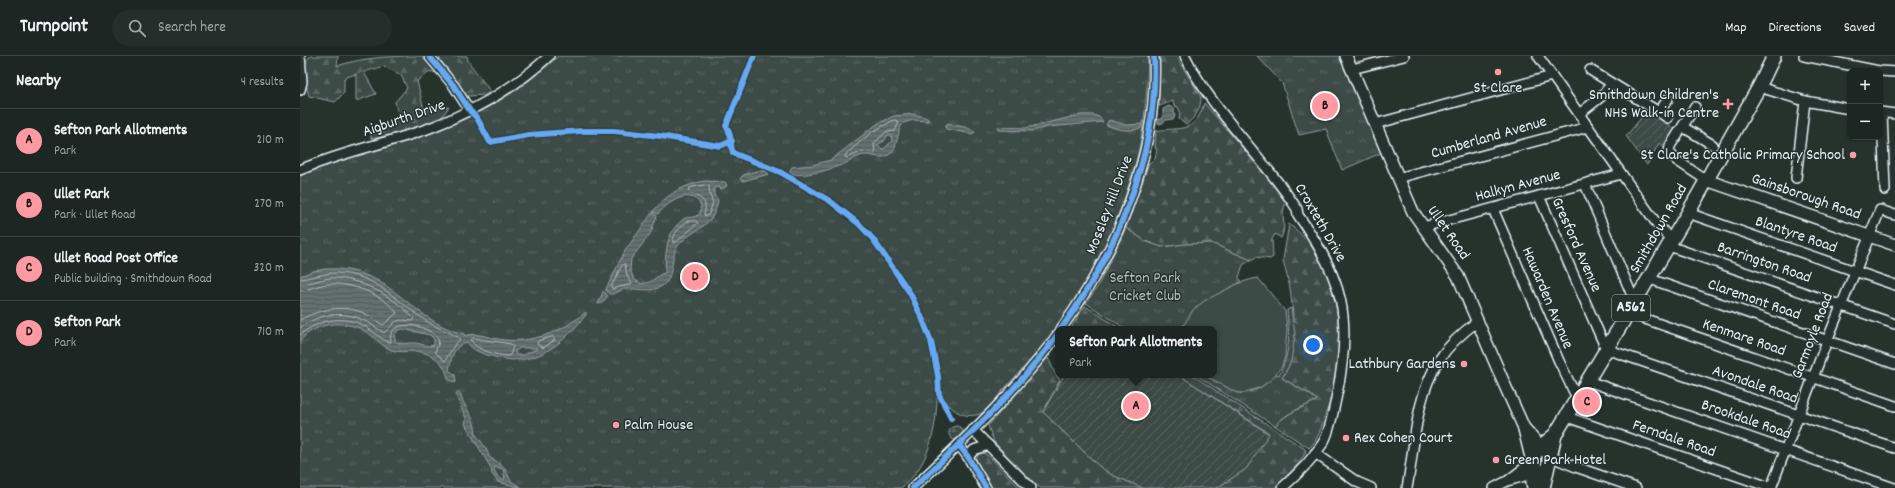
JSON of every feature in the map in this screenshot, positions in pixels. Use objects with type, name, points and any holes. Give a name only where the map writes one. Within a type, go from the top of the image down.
[{"type":"highway","name":"Smithdown Road","points":[[1534,469],[1567,417],[1636,299],[1650,279],[1759,87],[1774,56]]},
{"type":"highway","name":"Smithdown Road","points":[[1543,488],[1545,451]]},
{"type":"highway","points":[[1534,469],[1534,488]]},
{"type":"main road","name":"Ullet Road","points":[[1346,56],[1413,212],[1444,254],[1458,276],[1524,428],[1534,469]]},
{"type":"main road","name":"Gainsborough Road","points":[[1706,180],[1895,245]]},
{"type":"main road","name":"Ullet Road","points":[[1524,428],[1545,451]]},
{"type":"street","points":[[300,56],[302,82],[300,90]]},
{"type":"street","points":[[430,56],[454,86],[470,111]]},
{"type":"street","name":"Aigburth Drive","points":[[300,170],[339,156],[427,129],[470,111],[518,82],[549,56]]},
{"type":"street","name":"Mossley Hill Drive","points":[[1064,326],[1083,298],[1104,261],[1121,224],[1134,188],[1145,152],[1151,122],[1154,56]]},
{"type":"street","name":"Croxteth Drive","points":[[1185,56],[1201,84],[1227,120],[1287,194],[1297,209],[1298,215],[1326,257],[1341,299],[1344,319],[1345,352],[1334,408],[1324,442],[1315,454],[1282,488]]},
{"type":"street","points":[[1352,69],[1404,56]]},
{"type":"street","points":[[1538,56],[1670,243]]},
{"type":"street","points":[[1804,56],[1864,68]]},
{"type":"street","points":[[1590,70],[1668,118]]},
{"type":"street","points":[[1883,71],[1895,72]]},
{"type":"street","points":[[1375,124],[1552,76]]},
{"type":"street","points":[[1579,114],[1602,96],[1611,84]]},
{"type":"street","points":[[1759,87],[1805,102],[1847,109]]},
{"type":"street","points":[[1659,112],[1668,99]]},
{"type":"street","points":[[1796,178],[1805,102]]},
{"type":"street","points":[[1695,107],[1670,146],[1669,152],[1676,160],[1706,180]]},
{"type":"street","points":[[1883,112],[1895,114]]},
{"type":"street","name":"Cumberland Avenue","points":[[1398,178],[1588,127]]},
{"type":"street","points":[[1683,127],[1713,145]]},
{"type":"street","points":[[1882,140],[1885,190]]},
{"type":"street","name":"Halkyn Avenue","points":[[1423,227],[1621,174]]},
{"type":"street","points":[[1585,184],[1631,293],[1636,299]]},
{"type":"street","name":"Gresford Avenue","points":[[1539,196],[1606,349]]},
{"type":"street","name":"Hawarden Avenue","points":[[1493,209],[1559,361],[1574,392],[1579,396]]},
{"type":"street","name":"Garmoyle Road","points":[[1771,488],[1784,450],[1880,210],[1895,215]]},
{"type":"street","name":"Blantyre Road","points":[[1688,213],[1895,285]]},
{"type":"street","name":"Barrington Road","points":[[1670,243],[1895,324]]},
{"type":"street","name":"Claremont Road","points":[[1650,279],[1895,364]]},
{"type":"street","name":"Kenmare Road","points":[[1628,313],[1895,406]]},
{"type":"street","points":[[1407,488],[1419,410],[1428,382],[1439,360],[1448,348],[1459,336],[1478,321]]},
{"type":"street","points":[[913,488],[959,445],[1046,350],[1055,338]]},
{"type":"street","name":"Avondale Road","points":[[1606,349],[1895,448]]},
{"type":"street","name":"Brookdale Road","points":[[1588,381],[1894,488]]},
{"type":"street","name":"Ferndale Road","points":[[1567,417],[1771,488]]},
{"type":"street","points":[[973,430],[1031,488]]},
{"type":"street","points":[[959,445],[986,488]]},
{"type":"street","points":[[968,458],[974,450],[988,445]]},
{"type":"street","points":[[1545,451],[1576,467],[1636,488]]},
{"type":"street","points":[[1315,454],[1357,482],[1371,488]]},
{"type":"street","points":[[1494,488],[1534,469]]},
{"type":"street","points":[[1507,481],[1534,469]]},
{"type":"green space","points":[[311,56],[338,56],[337,66],[371,58],[429,56],[438,74],[430,71],[417,81],[424,110],[449,107],[441,118],[407,131],[371,139],[371,130],[399,118],[395,102],[407,88],[401,75],[384,66],[364,72],[376,94],[356,101],[356,74],[344,78],[344,93],[335,102],[309,96],[301,64]]},
{"type":"green space","points":[[441,56],[467,56],[468,61],[490,91],[486,95],[467,96],[439,58]]},
{"type":"green space","points":[[558,56],[1148,56],[1144,119],[1135,166],[1116,221],[1098,261],[1076,301],[1059,326],[1055,326],[1055,330],[1025,367],[1002,391],[991,407],[976,415],[965,415],[955,411],[945,398],[937,398],[935,423],[929,447],[918,469],[911,479],[901,488],[300,488],[300,174],[358,153],[431,133],[465,119],[514,91],[544,69]]},
{"type":"green space","points":[[1160,56],[1176,56],[1201,97],[1200,106],[1197,113],[1186,125],[1179,119],[1180,112],[1178,107],[1174,106],[1173,101],[1159,106]]},
{"type":"green space","points":[[1257,56],[1339,56],[1381,153],[1342,170],[1326,129],[1299,135],[1282,83]]},
{"type":"green space","points":[[1204,103],[1266,175],[1286,203],[1283,212],[1283,233],[1281,238],[1275,234],[1272,239],[1273,257],[1270,259],[1256,257],[1251,260],[1211,243],[1161,247],[1145,241],[1126,228],[1149,163],[1155,159],[1157,149],[1155,148],[1156,131],[1191,125],[1196,120]]},
{"type":"green space","points":[[1647,111],[1675,129],[1665,147],[1659,143],[1647,165],[1626,136]]},
{"type":"green space","points":[[1289,224],[1304,238],[1317,254],[1326,273],[1333,292],[1339,334],[1339,355],[1335,385],[1315,442],[1309,448],[1275,426],[1289,414],[1317,400],[1282,378],[1291,362],[1293,313],[1290,288],[1283,260]]},
{"type":"green space","name":"Sefton Park Cricket Club","points":[[1126,228],[1145,241],[1161,247],[1211,243],[1251,260],[1243,265],[1239,277],[1241,282],[1204,301],[1193,310],[1183,326],[1121,326],[1086,303],[1098,286]]},
{"type":"green space","name":"Sefton Park Cricket Club","points":[[1258,278],[1285,311],[1287,329],[1285,356],[1282,366],[1272,379],[1261,387],[1243,393],[1237,393],[1210,378],[1217,378],[1217,326],[1182,326],[1190,313],[1205,300],[1232,286]]},
{"type":"green space","points":[[1085,306],[1116,326],[1072,326]]},
{"type":"green space","points":[[1291,308],[1295,334],[1291,362],[1282,378],[1317,400],[1284,417],[1275,426],[1201,378],[1210,378],[1237,393],[1243,393],[1254,391],[1268,382],[1276,374],[1279,375],[1286,359],[1289,335],[1287,310]]},
{"type":"green space","points":[[1048,358],[1055,373],[1055,378],[1059,378],[1060,380],[1043,412],[1099,466],[1112,475],[1143,488],[1040,488],[1024,474],[994,442],[988,426]]},
{"type":"green space","points":[[1062,378],[1184,378],[1269,434],[1246,469],[1217,488],[1143,488],[1112,475],[1099,466],[1043,412]]},
{"type":"green space","points":[[1184,378],[1197,378],[1305,449],[1306,452],[1298,464],[1275,488],[1217,488],[1246,469],[1269,433]]},
{"type":"green space","points":[[956,426],[961,428],[963,433],[961,438],[956,440],[951,438],[949,433],[951,428]]},
{"type":"green space","points":[[982,452],[990,457],[1020,488],[991,488],[976,461],[978,454]]},
{"type":"water","points":[[1169,106],[1174,109],[1175,117],[1173,119],[1166,120],[1161,124],[1158,123],[1158,120],[1163,118],[1163,109]]},
{"type":"water","points":[[914,114],[927,118],[929,121],[913,120],[903,123],[899,131],[895,147],[887,156],[880,157],[864,155],[839,166],[810,174],[790,173],[792,167],[812,165],[831,160],[877,124],[894,116]],"holes":[[[888,135],[891,135],[892,141],[884,149],[877,145],[884,141]]]},
{"type":"water","points":[[1080,115],[1096,116],[1103,122],[1048,127],[1032,131],[998,130],[998,127],[1026,128]]},
{"type":"water","points":[[1109,120],[1126,125],[1143,124],[1141,128],[1123,130],[1106,125]]},
{"type":"water","points":[[948,123],[972,129],[975,132],[972,134],[946,129],[945,126]]},
{"type":"water","points":[[757,171],[765,171],[769,174],[743,181],[740,179],[743,175]]},
{"type":"water","points":[[698,182],[725,182],[727,186],[722,189],[717,187],[714,188],[714,195],[718,200],[713,215],[704,225],[677,247],[671,273],[666,282],[658,288],[644,290],[626,289],[614,294],[609,294],[606,290],[607,287],[625,251],[652,213],[657,216],[650,234],[631,259],[630,270],[634,279],[641,284],[650,282],[661,274],[665,273],[666,250],[670,236],[678,223],[685,218],[694,217],[700,214],[701,205],[691,197],[685,197],[673,201],[658,214],[653,212],[663,200],[676,191]]},
{"type":"water","points":[[326,269],[348,270],[367,276],[384,284],[428,318],[445,327],[464,334],[465,336],[477,335],[510,340],[533,338],[556,331],[586,312],[586,315],[566,337],[556,345],[533,357],[520,360],[506,359],[481,353],[467,342],[459,346],[452,357],[449,370],[455,375],[455,383],[448,379],[444,367],[440,362],[426,353],[413,351],[400,352],[392,350],[357,327],[330,324],[314,330],[300,341],[300,276],[313,271]],"holes":[[[403,329],[430,335],[434,339],[434,345],[428,346],[415,343],[402,344],[396,342],[394,336],[398,330]],[[520,348],[536,348],[537,349],[523,355],[516,355],[515,351]]]},
{"type":"water","points":[[603,292],[608,296],[602,303],[598,304]]},
{"type":"water","points":[[457,392],[460,393],[472,417],[476,435],[486,449],[489,457],[504,467],[511,481],[522,488],[498,482],[492,474],[491,468],[465,424],[466,418],[456,396]],"holes":[[[495,467],[503,469],[505,479],[503,480],[498,477],[494,470]]]},
{"type":"cycle path","points":[[429,56],[454,86],[470,111],[477,118],[490,142],[529,135],[581,131],[614,131],[660,136],[720,146],[732,141]]},
{"type":"cycle path","points":[[754,56],[726,126],[730,136],[733,153],[780,172],[830,201],[859,224],[873,239],[910,293],[922,318],[931,341],[938,376],[939,394],[951,418]]},
{"type":"cycle path","points":[[1063,326],[1100,267],[1130,200],[1142,164],[1149,129],[1154,92],[1154,56]]},
{"type":"cycle path","points":[[913,488],[1008,395],[1055,338]]},
{"type":"cycle path","points":[[959,445],[968,457],[986,488]]},
{"type":"place","name":"St Clare","points":[[1498,72]]},
{"type":"place","name":"Smithdown Children's NHS Walk-in Centre","points":[[1728,104]]},
{"type":"place","name":"Ullet Park","points":[[1325,106]]},
{"type":"place","name":"St Clare's Catholic Primary School","points":[[1853,155]]},
{"type":"place","name":"Sefton Park","points":[[695,277]]},
{"type":"place","name":"Lathbury Gardens","points":[[1464,364]]},
{"type":"place","name":"Ullet Road Post Office","points":[[1587,402]]},
{"type":"place","name":"Sefton Park Allotments","points":[[1136,406]]},
{"type":"place","name":"Palm House","points":[[616,425]]},
{"type":"place","name":"Rex Cohen Court","points":[[1346,438]]},
{"type":"place","name":"Green Park Hotel","points":[[1496,460]]}]
